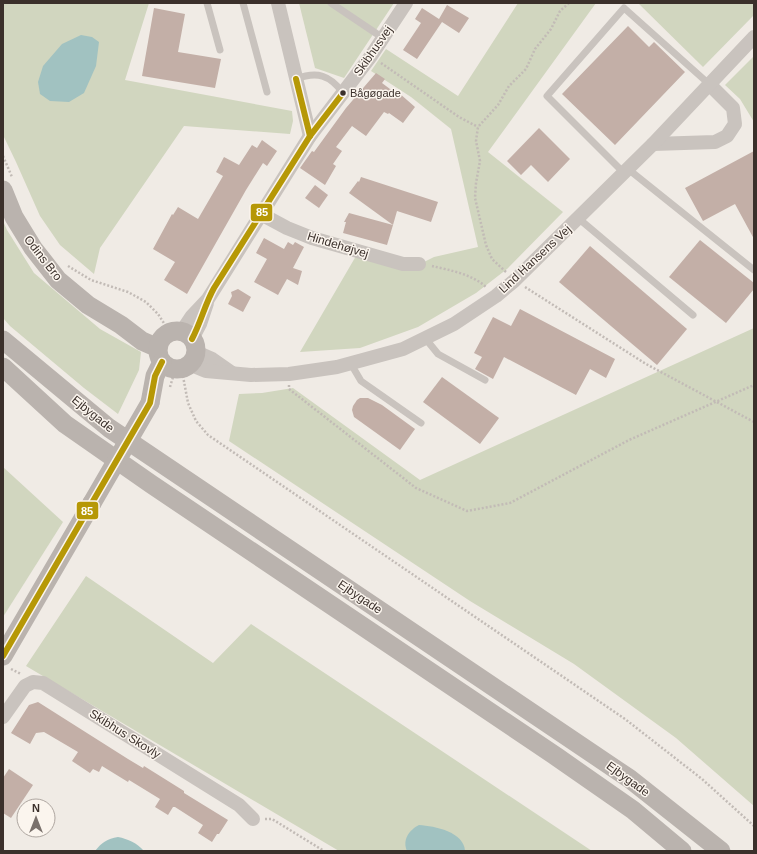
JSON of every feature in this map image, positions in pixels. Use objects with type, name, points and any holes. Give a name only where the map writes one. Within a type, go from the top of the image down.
[{"type":"main road","name":"Odins Bro","points":[[9,187],[14,217],[29,242],[58,280],[88,305],[121,325],[142,341],[177,350]]},
{"type":"main road","name":"Ejbygade","points":[[3,340],[109,428],[630,779],[721,851]]},
{"type":"main road","name":"Skibhusvej","points":[[6,662],[92,503],[150,403],[154,376],[177,350]]},
{"type":"main road","name":"Ejbygade","points":[[3,367],[71,428],[151,484],[558,757],[633,810],[682,851]]},
{"type":"street","points":[[278,3],[310,136]]},
{"type":"street","name":"Skibhusvej","points":[[177,350],[200,324],[208,299],[310,136],[371,56],[406,3]]},
{"type":"street","name":"Lind Hansens Vej","points":[[177,350],[212,359],[234,374],[251,376],[289,374],[337,368],[403,349],[454,324],[496,296],[514,281],[654,144],[754,38]]},
{"type":"street","points":[[654,144],[715,142],[727,136],[735,124],[733,108],[709,84]]},
{"type":"street","name":"Hindehøjvej","points":[[261,214],[286,228],[312,238],[403,264],[419,264]]},
{"type":"street","points":[[3,717],[25,686],[34,682]]},
{"type":"street","name":"Skibhus Skovly","points":[[34,682],[43,683],[239,805],[253,819]]},
{"type":"lane","points":[[207,3],[220,50]]},
{"type":"lane","points":[[243,3],[267,92]]},
{"type":"lane","points":[[331,3],[383,38]]},
{"type":"lane","points":[[709,84],[624,8],[547,96],[626,171],[754,270]]},
{"type":"lane","points":[[296,79],[306,75],[317,75],[328,78],[336,84],[343,93]]},
{"type":"lane","points":[[578,218],[693,315]]},
{"type":"lane","points":[[426,338],[438,354],[485,380]]},
{"type":"lane","points":[[351,364],[361,381],[421,423]]},
{"type":"path","points":[[569,3],[560,11],[551,29],[535,49],[526,69],[509,86],[498,105],[478,127],[476,141],[480,161],[475,198],[486,244],[492,259],[514,281],[646,364],[754,422]]},
{"type":"path","points":[[371,56],[459,117],[478,127]]},
{"type":"path","points":[[3,156],[9,187]]},
{"type":"path","points":[[64,262],[69,267],[91,280],[128,292],[146,302],[158,314],[177,350],[188,403],[196,421],[208,435],[625,719],[702,779],[754,826]]},
{"type":"path","points":[[419,264],[448,270],[480,281],[496,296]]},
{"type":"path","points":[[289,374],[289,390],[416,488],[467,511],[510,503],[629,440],[754,385]]},
{"type":"path","points":[[6,662],[34,682]]},
{"type":"path","points":[[253,819],[272,819],[324,851]]},
{"type":"green space","points":[[3,3],[149,3],[125,80],[292,111],[293,121],[290,134],[184,126],[100,248],[94,274],[60,245],[40,216],[3,135]]},
{"type":"green space","points":[[299,3],[394,3],[344,78],[315,68]]},
{"type":"green space","points":[[518,3],[596,3],[488,152],[563,212],[507,269],[476,293],[418,327],[360,348],[300,352],[356,256],[408,270],[434,257],[478,247],[451,129],[411,97],[371,71],[386,49],[458,96]]},
{"type":"green space","points":[[638,3],[754,3],[754,15],[703,67]]},
{"type":"green space","points":[[754,56],[754,122],[740,99],[725,85]]},
{"type":"green space","points":[[3,221],[34,273],[100,329],[141,352],[139,370],[118,414],[84,388],[10,326],[3,318]]},
{"type":"green space","points":[[754,328],[754,806],[676,738],[574,664],[470,601],[229,441],[239,394],[262,393],[293,388],[420,480]]},
{"type":"green space","points":[[3,467],[63,522],[3,617]]},
{"type":"green space","points":[[86,576],[213,663],[251,624],[592,851],[339,851],[26,666]]},
{"type":"water","points":[[81,35],[92,37],[99,42],[96,66],[84,93],[69,102],[50,101],[40,94],[38,82],[43,66],[62,44]]},
{"type":"water","points":[[419,825],[448,831],[460,839],[465,851],[407,851],[405,843],[407,836]]},
{"type":"water","points":[[118,837],[132,842],[144,851],[95,851],[105,841]]},
{"type":"building","points":[[447,5],[469,18],[459,33],[442,22],[417,59],[403,50],[421,23],[415,19],[422,8],[439,19]]},
{"type":"building","points":[[154,8],[185,14],[178,52],[221,59],[215,88],[142,76]]},
{"type":"building","points":[[628,26],[649,47],[654,42],[685,72],[615,145],[562,94]]},
{"type":"building","points":[[376,73],[385,79],[382,83],[398,95],[399,93],[415,107],[403,123],[389,113],[384,112],[366,136],[352,126],[336,147],[342,151],[333,164],[336,166],[325,185],[300,168],[312,151],[314,152],[346,108]]},
{"type":"building","points":[[539,128],[570,159],[548,182],[531,165],[521,175],[507,161]]},
{"type":"building","points":[[262,140],[277,151],[267,166],[263,163],[246,190],[187,294],[164,280],[175,262],[153,249],[172,214],[173,215],[178,207],[198,219],[223,176],[216,172],[224,157],[239,165],[252,145],[257,148]]},
{"type":"building","points":[[754,151],[754,239],[735,204],[703,221],[685,188]]},
{"type":"building","points":[[361,177],[438,202],[431,222],[397,211],[393,225],[349,193],[358,181],[359,182]]},
{"type":"building","points":[[315,185],[328,195],[319,208],[305,198]]},
{"type":"building","points":[[349,213],[393,225],[387,245],[343,233],[346,222],[344,222]]},
{"type":"building","points":[[264,238],[284,249],[288,242],[293,245],[295,242],[304,247],[293,268],[302,271],[298,285],[287,279],[278,295],[254,282],[267,259],[256,253]]},
{"type":"building","points":[[700,240],[754,283],[754,289],[726,323],[669,277]]},
{"type":"building","points":[[590,246],[687,329],[657,365],[559,282]]},
{"type":"building","points":[[238,289],[251,297],[243,312],[228,304],[232,296],[231,292]]},
{"type":"building","points":[[520,309],[615,359],[606,378],[590,369],[576,395],[504,357],[493,379],[475,369],[482,357],[474,353],[493,317],[511,326]]},
{"type":"building","points":[[442,377],[499,418],[480,444],[423,402]]},
{"type":"building","points":[[360,398],[368,398],[382,405],[415,429],[400,450],[354,417],[352,410],[353,406]]},
{"type":"building","points":[[38,702],[128,759],[143,768],[144,766],[228,820],[219,834],[217,834],[212,842],[198,833],[203,825],[175,807],[173,807],[168,815],[155,807],[160,799],[102,766],[99,772],[93,769],[90,773],[72,761],[78,752],[44,732],[36,733],[30,744],[11,733],[29,705]]},
{"type":"building","points":[[9,769],[33,785],[24,798],[16,798],[16,810],[11,818],[3,813],[3,778]]},
{"type":"transit line","name":"85","points":[[296,79],[310,136]]},
{"type":"transit line","name":"85","points":[[192,339],[214,288],[310,136],[343,93]]},
{"type":"transit line","name":"85","points":[[3,656],[150,403],[155,376],[162,362]]},
{"type":"place","name":"Bågøgade","points":[[343,93]]}]
